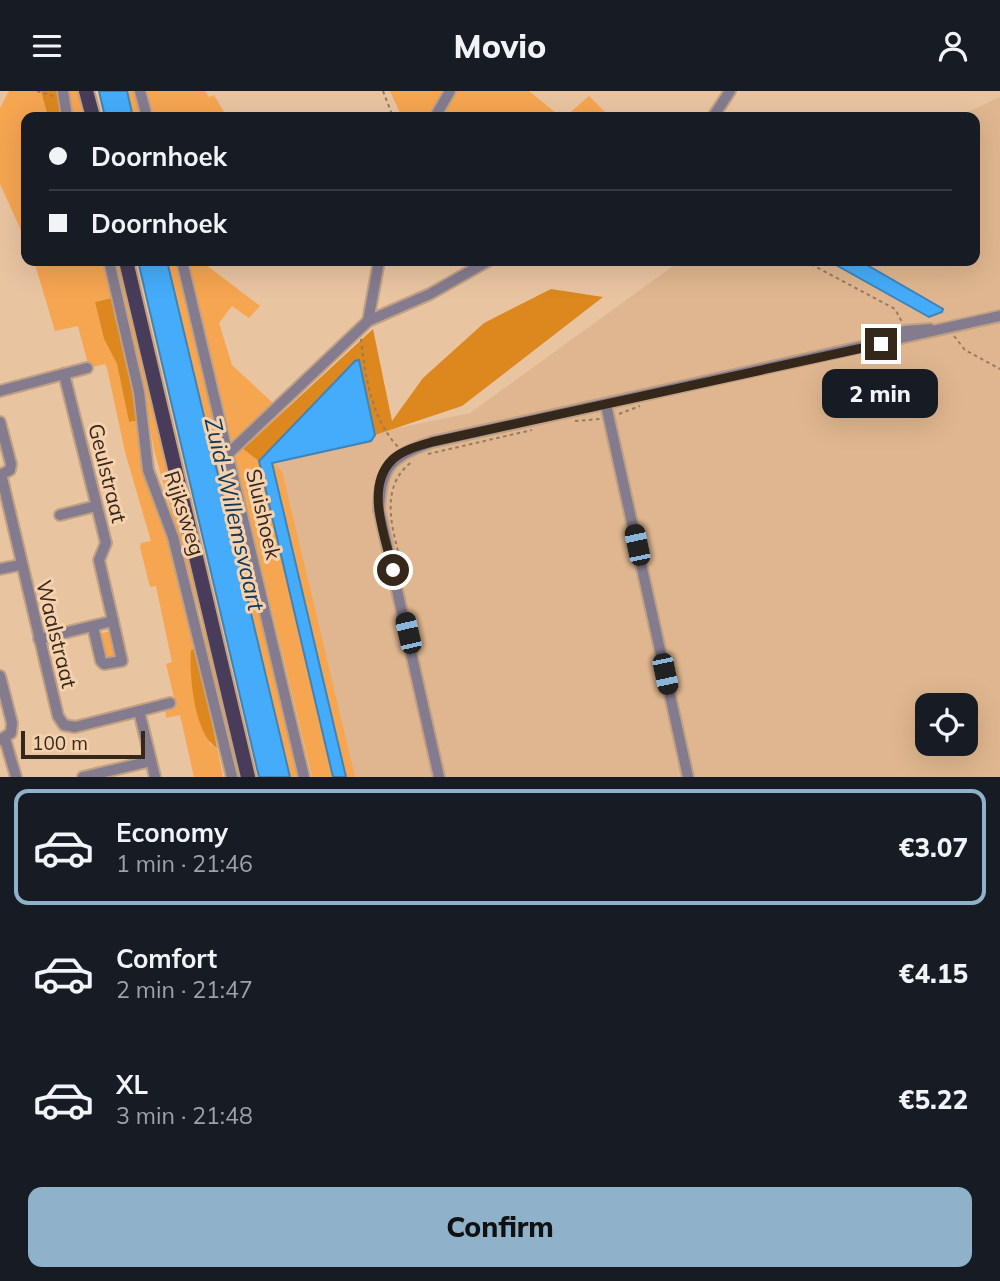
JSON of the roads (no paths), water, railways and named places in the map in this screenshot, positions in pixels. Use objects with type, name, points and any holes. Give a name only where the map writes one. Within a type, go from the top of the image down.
[{"type":"main road","points":[[86,91],[92,112]]},
{"type":"main road","name":"Rijksweg","points":[[127,266],[248,777]]},
{"type":"street","points":[[140,91],[146,112]]},
{"type":"street","points":[[438,112],[450,91]]},
{"type":"street","points":[[716,112],[730,91]]},
{"type":"street","points":[[63,94],[66,112]]},
{"type":"street","name":"Rijksweg","points":[[110,266],[139,392],[148,470],[173,537],[232,777]]},
{"type":"street","name":"Sluishoek","points":[[184,266],[230,452],[304,777]]},
{"type":"street","points":[[364,325],[378,266]]},
{"type":"street","points":[[230,452],[364,325],[430,294],[479,266]]},
{"type":"street","points":[[439,777],[379,510],[380,484],[391,461],[403,453],[432,442],[1000,316]]},
{"type":"street","points":[[863,346],[878,337],[905,331],[941,329]]},
{"type":"street","points":[[0,391],[87,368]]},
{"type":"street","name":"Geulstraat","points":[[64,374],[106,543],[99,560],[122,661],[104,664],[93,627]]},
{"type":"street","points":[[606,405],[688,777]]},
{"type":"street","points":[[0,422],[10,470],[0,475]]},
{"type":"street","name":"Waalstraat","points":[[0,475],[38,639],[58,716],[64,725],[75,727],[170,703]]},
{"type":"street","points":[[60,515],[96,506]]},
{"type":"street","points":[[0,569],[20,565]]},
{"type":"street","points":[[38,639],[113,621]]},
{"type":"street","points":[[0,676],[12,723],[11,733],[2,739],[16,777]]},
{"type":"street","points":[[139,711],[155,777]]},
{"type":"street","points":[[83,777],[107,774],[151,761]]},
{"type":"water","points":[[99,91],[127,91],[132,112],[104,112]]},
{"type":"water","points":[[139,266],[168,266],[290,777],[259,777]]},
{"type":"water","points":[[838,266],[869,266],[943,309],[942,312],[929,317]]},
{"type":"water","points":[[359,360],[375,435],[371,441],[272,463],[346,777],[333,777],[259,461],[355,361]]},
{"type":"water label","name":"Zuid-Willemsvaart","points":[[235,514]]}]
